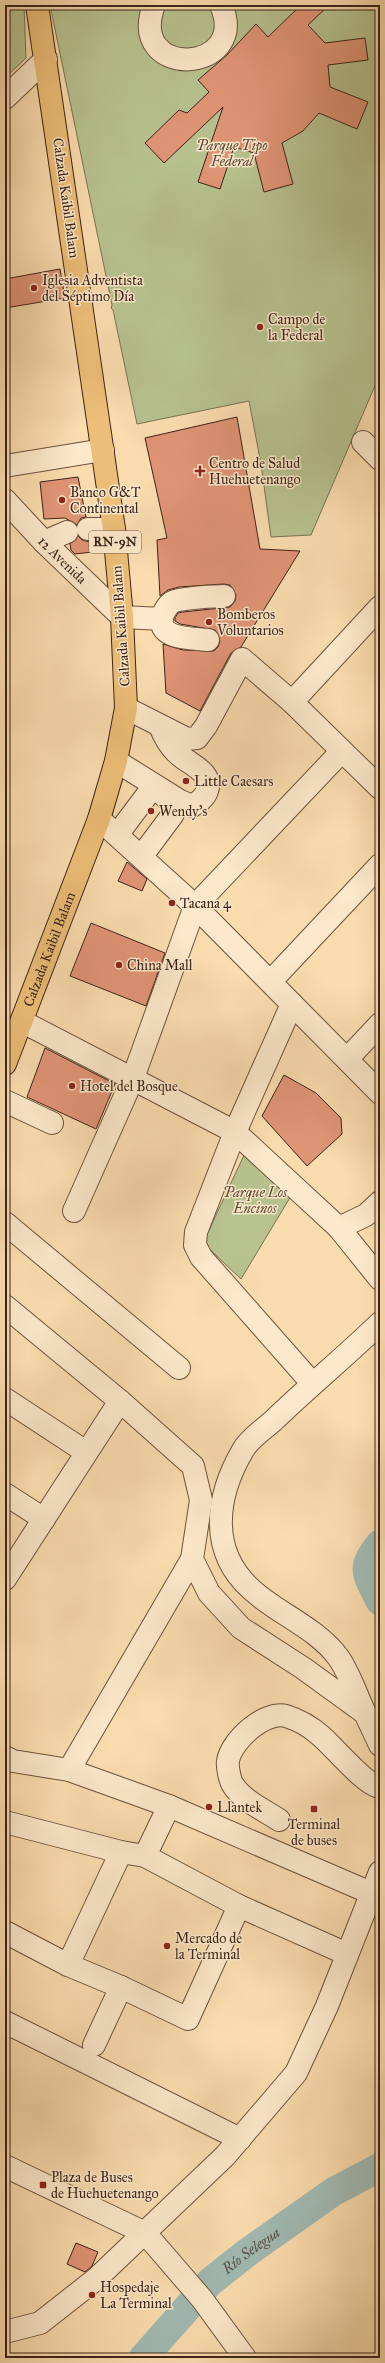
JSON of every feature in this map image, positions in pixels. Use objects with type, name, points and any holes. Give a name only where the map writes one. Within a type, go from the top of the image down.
[{"type":"main road","name":"Calzada Kaibil Balam","points":[[5,1064],[23,1022],[99,819],[116,761],[126,708],[122,617],[114,529],[37,5]]},
{"type":"street","points":[[154,5],[150,16],[152,38],[159,48],[168,56],[178,60],[191,61],[203,58],[213,51],[221,41],[225,30],[226,18],[221,5]]},
{"type":"street","points":[[5,98],[46,59]]},
{"type":"street","points":[[363,442],[380,459]]},
{"type":"street","points":[[5,466],[103,450]]},
{"type":"street","name":"12 Avenida","points":[[5,500],[44,542],[122,617]]},
{"type":"street","points":[[44,542],[78,531],[114,529]]},
{"type":"street","points":[[208,640],[175,636],[168,633],[163,628],[162,619],[166,606],[173,601],[224,596]]},
{"type":"street","points":[[292,702],[380,607]]},
{"type":"street","points":[[122,617],[162,619]]},
{"type":"street","points":[[126,708],[188,739],[197,738],[206,726],[242,659],[292,702],[341,752],[376,776]]},
{"type":"street","points":[[116,761],[180,801],[192,806],[196,804],[206,794],[208,786],[206,776],[168,745],[160,726]]},
{"type":"street","points":[[74,1211],[133,1078],[195,906],[341,752]]},
{"type":"street","points":[[117,835],[150,791],[154,788],[169,800],[174,806],[173,814],[141,857]]},
{"type":"street","points":[[99,819],[195,906],[348,1058],[380,1093]]},
{"type":"street","points":[[271,981],[380,865]]},
{"type":"street","points":[[292,1004],[236,1132],[196,1232],[195,1245],[201,1257],[312,1383]]},
{"type":"street","points":[[23,1022],[236,1132],[339,1228],[380,1279]]},
{"type":"street","points":[[348,1058],[380,1024]]},
{"type":"street","points":[[5,1101],[52,1123]]},
{"type":"street","points":[[339,1228],[366,1215],[380,1202]]},
{"type":"street","points":[[5,1223],[179,1368]]},
{"type":"street","points":[[5,1306],[120,1401],[193,1466],[201,1500],[192,1560],[69,1770]]},
{"type":"street","points":[[380,1323],[342,1360],[312,1383],[244,1449],[223,1496],[220,1539],[230,1564],[251,1590],[311,1632],[338,1656],[380,1745]]},
{"type":"street","points":[[5,1400],[86,1452]]},
{"type":"street","points":[[5,1579],[120,1401]]},
{"type":"street","points":[[5,1494],[44,1519]]},
{"type":"street","points":[[192,1560],[209,1593],[241,1628],[303,1668],[366,1714]]},
{"type":"street","points":[[279,1820],[247,1798],[232,1784],[227,1761],[240,1739],[249,1729],[266,1718],[285,1715],[306,1724],[345,1758],[362,1777],[376,1787],[380,1787]]},
{"type":"street","points":[[5,1757],[13,1761],[69,1770],[169,1806],[371,1893]]},
{"type":"street","points":[[145,1856],[169,1806]]},
{"type":"street","points":[[5,1822],[121,1852],[145,1856],[239,1906],[347,1954]]},
{"type":"street","points":[[68,1965],[121,1852]]},
{"type":"street","points":[[5,2332],[40,2323],[96,2279],[240,2139],[296,2073],[327,2006],[380,1872]]},
{"type":"street","points":[[5,1932],[68,1965],[121,1987],[188,2019],[239,1906]]},
{"type":"street","points":[[94,2045],[121,1987]]},
{"type":"street","points":[[5,2022],[240,2139]]},
{"type":"street","points":[[5,2166],[145,2232],[202,2299],[245,2358]]},
{"type":"green space","points":[[5,5],[24,5],[26,58],[5,78]]},
{"type":"green space","name":"Parque Tipo Federal","points":[[50,5],[380,5],[380,374],[311,535],[271,537],[261,464],[249,401],[137,424],[113,310],[111,308],[112,305]]},
{"type":"green space","name":"Parque Los Encinos","points":[[245,1153],[294,1191],[241,1279],[203,1243]]},
{"type":"building","points":[[301,5],[329,5],[308,25],[325,43],[365,38],[368,60],[328,65],[330,87],[368,102],[357,129],[319,113],[303,131],[282,143],[293,184],[264,192],[254,153],[234,147],[220,189],[198,182],[223,107],[164,163],[145,143],[179,110],[187,113],[209,92],[198,80],[227,55],[256,24],[268,37]]},
{"type":"building","name":"Iglesia Adventista del Séptimo Día","points":[[60,269],[65,298],[5,308],[5,279]]},
{"type":"building","points":[[237,417],[260,549],[300,551],[241,647],[231,653],[200,711],[166,693],[163,644],[183,650],[214,651],[218,647],[220,641],[215,630],[180,624],[175,621],[175,618],[178,613],[183,612],[230,607],[235,601],[236,595],[230,585],[223,584],[179,587],[168,590],[160,596],[157,540],[167,538],[145,438]]},
{"type":"building","name":"Banco G&T Continental","points":[[78,477],[86,517],[81,518],[77,525],[65,518],[44,519],[40,482]]},
{"type":"building","points":[[78,536],[82,540],[90,542],[92,552],[75,554],[71,550],[70,544]]},
{"type":"building","points":[[127,862],[147,879],[142,891],[118,881]]},
{"type":"building","name":"China Mall","points":[[91,923],[165,953],[146,1006],[70,976]]},
{"type":"building","name":"Hotel del Bosque","points":[[45,1048],[115,1084],[96,1129],[27,1097]]},
{"type":"building","points":[[284,1075],[316,1093],[341,1118],[342,1134],[307,1166],[262,1116]]},
{"type":"building","points":[[76,2243],[98,2252],[92,2266],[85,2272],[67,2264]]},
{"type":"waterway","name":"Río Selegua","points":[[380,1544],[373,1553],[367,1566],[369,1578],[380,1601]]},
{"type":"waterway","name":"Río Selegua","points":[[143,2358],[210,2282],[248,2252],[333,2192],[380,2167]]},
{"type":"place","name":"Iglesia Adventista del Séptimo Día","points":[[34,288]]},
{"type":"place","name":"Campo de la Federal","points":[[260,327]]},
{"type":"place","name":"Centro de Salud Huehuetenango","points":[[200,471]]},
{"type":"place","name":"Banco G&T Continental","points":[[62,500]]},
{"type":"place","name":"Bomberos Voluntarios","points":[[209,622]]},
{"type":"place","name":"Little Caesars","points":[[186,781]]},
{"type":"place","name":"Wendy's","points":[[151,811]]},
{"type":"place","name":"Tacana 4","points":[[172,903]]},
{"type":"place","name":"China Mall","points":[[119,965]]},
{"type":"place","name":"Hotel del Bosque","points":[[72,1086]]},
{"type":"place","name":"Llantek","points":[[209,1807]]},
{"type":"place","name":"Terminal de buses","points":[[314,1809]]},
{"type":"place","name":"Mercado de la Terminal","points":[[167,1946]]},
{"type":"place","name":"Plaza de Buses de Huehuetenango","points":[[43,2185]]},
{"type":"place","name":"Hospedaje La Terminal","points":[[92,2295]]}]
